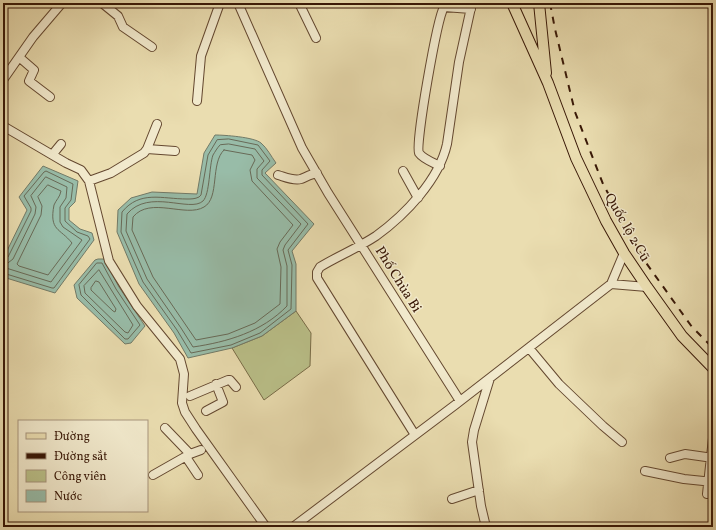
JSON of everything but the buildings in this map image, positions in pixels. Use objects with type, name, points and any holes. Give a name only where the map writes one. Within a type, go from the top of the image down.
[{"type":"main road","name":"Quốc lộ 2 Cũ","points":[[512,3],[548,83],[576,158],[606,221],[624,253],[682,336],[713,368]]},
{"type":"main road","name":"Quốc lộ 2 Cũ","points":[[539,3],[548,83]]},
{"type":"street","points":[[3,80],[33,37],[62,3]]},
{"type":"street","points":[[102,3],[118,16],[123,27],[152,47]]},
{"type":"street","points":[[198,101],[201,56],[220,3]]},
{"type":"street","points":[[238,3],[302,148],[316,173],[362,244],[320,267],[317,272],[317,278],[415,435]]},
{"type":"street","points":[[300,3],[316,38]]},
{"type":"street","points":[[440,166],[423,157],[418,148],[420,126],[433,54],[444,7],[472,6]]},
{"type":"street","name":"Phố Chùa Bi","points":[[460,401],[388,288],[362,244],[391,223],[418,198],[440,166],[447,144],[459,62],[472,6]]},
{"type":"street","points":[[18,57],[34,70],[28,81],[50,97]]},
{"type":"street","points":[[89,181],[111,173],[144,153],[148,149],[157,124]]},
{"type":"street","points":[[3,126],[66,163],[81,170],[89,181],[109,261],[137,306],[180,359],[184,374],[186,397],[185,412],[205,449],[266,527]]},
{"type":"street","points":[[52,155],[61,144]]},
{"type":"street","points":[[148,149],[175,151]]},
{"type":"street","points":[[403,172],[418,198]]},
{"type":"street","points":[[278,175],[296,180],[316,173]]},
{"type":"street","points":[[294,527],[612,284],[624,253]]},
{"type":"street","points":[[612,284],[647,287]]},
{"type":"street","points":[[529,348],[559,384],[622,442]]},
{"type":"street","points":[[486,527],[472,442],[474,430],[490,377]]},
{"type":"street","points":[[186,397],[216,384],[230,380],[236,387]]},
{"type":"street","points":[[206,411],[223,402],[216,384]]},
{"type":"street","points":[[165,428],[188,455],[198,475]]},
{"type":"street","points":[[706,494],[710,482],[713,438]]},
{"type":"street","points":[[153,475],[188,455],[205,449]]},
{"type":"street","points":[[670,458],[685,454],[712,458]]},
{"type":"street","points":[[645,471],[684,479],[710,482]]},
{"type":"street","points":[[452,498],[479,490]]},
{"type":"green space","points":[[296,311],[311,333],[310,366],[264,400],[232,348],[262,336]]},
{"type":"water","points":[[215,135],[252,139],[261,143],[276,163],[265,173],[314,224],[292,251],[296,264],[296,311],[262,336],[232,348],[188,358],[174,333],[139,284],[117,232],[118,210],[131,198],[152,192],[197,194],[204,153]]},
{"type":"water","points":[[43,166],[78,181],[75,202],[69,208],[69,220],[80,229],[92,233],[94,240],[55,293],[3,277],[3,259],[27,210],[19,197]]},
{"type":"water","points":[[104,259],[119,287],[145,326],[131,343],[125,344],[77,298],[74,285],[95,260]]},
{"type":"railway","points":[[550,3],[575,112],[603,184],[644,260],[692,327],[713,348]]}]
